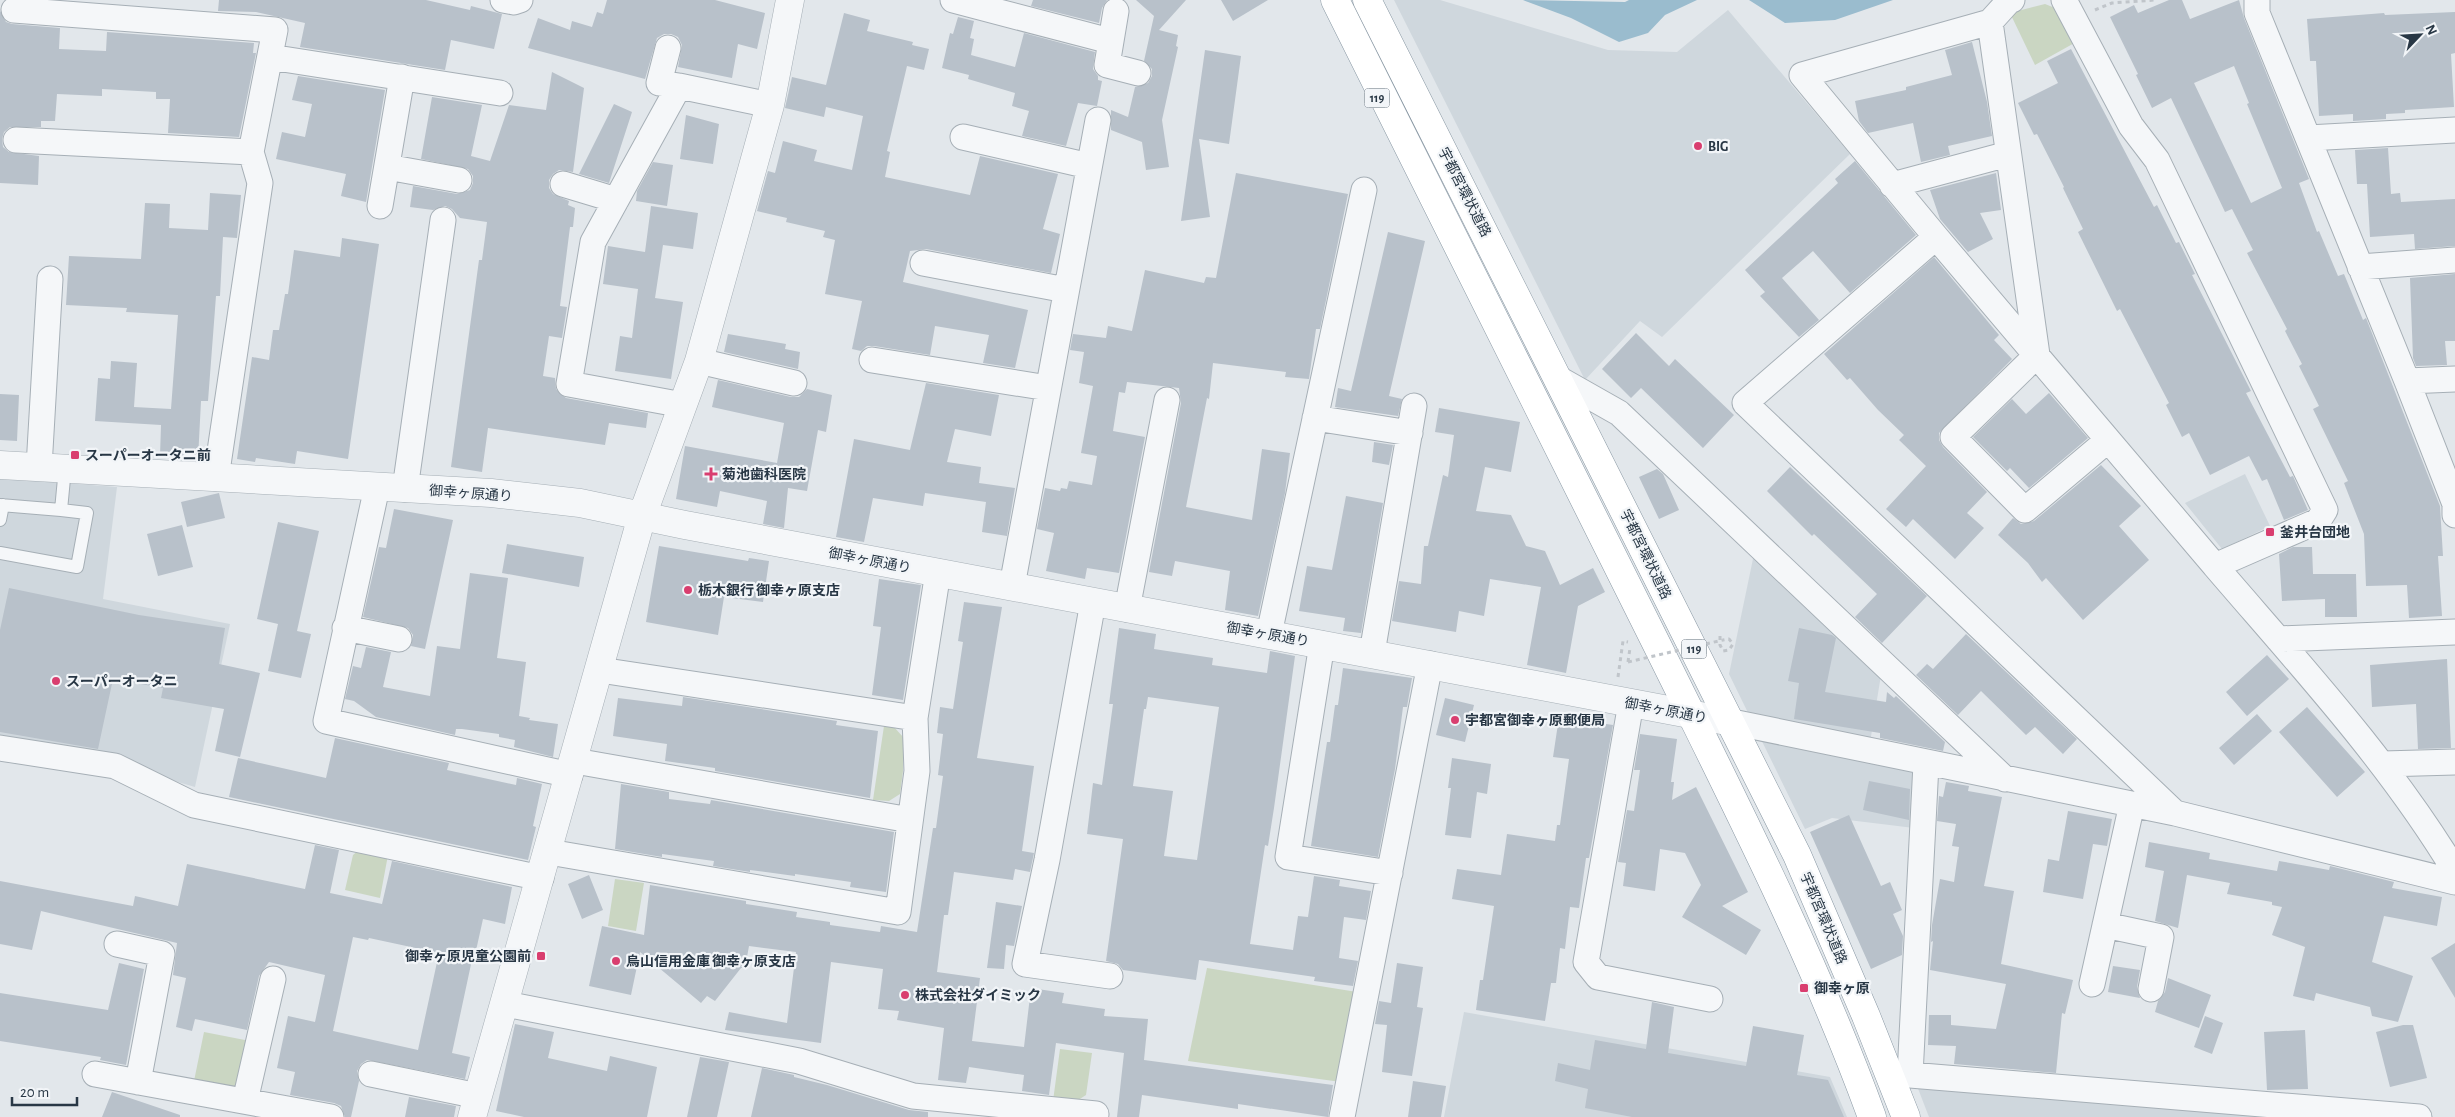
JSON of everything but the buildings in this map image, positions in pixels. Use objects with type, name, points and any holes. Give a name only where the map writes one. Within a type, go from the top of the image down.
[{"type":"highway","name":"119","points":[[1320,0],[1434,197]]},
{"type":"highway","name":"119","points":[[1335,0],[1488,302],[1692,715],[1800,941],[1836,1023],[1872,1117]]},
{"type":"highway","name":"宇都宮環状道路","points":[[1367,0],[1732,722],[1801,863],[1902,1079],[1906,1117]]},
{"type":"highway","name":"119","points":[[1378,0],[1464,190]]},
{"type":"street","points":[[503,0],[514,2],[520,0]]},
{"type":"street","points":[[952,0],[1110,41]]},
{"type":"street","points":[[2012,0],[2009,0],[1990,22],[1802,75],[1892,185],[2383,764],[2434,837],[2455,871]]},
{"type":"street","points":[[2257,0],[2257,13],[2407,381],[2455,504],[2455,515]]},
{"type":"street","points":[[371,1074],[475,1107],[573,768],[642,516],[699,361],[770,105],[786,1]]},
{"type":"street","points":[[14,10],[275,30],[252,152],[260,183],[216,478]]},
{"type":"street","points":[[2069,10],[2131,126],[2157,160],[2325,510],[2318,521],[2215,566]]},
{"type":"street","points":[[1116,11],[1107,65],[1138,72]]},
{"type":"street","points":[[1990,22],[2037,355]]},
{"type":"street","points":[[668,48],[659,83],[770,105]]},
{"type":"street","points":[[270,57],[500,93]]},
{"type":"street","points":[[380,206],[402,77]]},
{"type":"street","points":[[679,86],[593,242],[569,384],[683,405]]},
{"type":"street","points":[[1012,586],[1098,120]]},
{"type":"street","points":[[2308,138],[2455,130]]},
{"type":"street","points":[[963,137],[1089,166]]},
{"type":"street","points":[[16,140],[252,152]]},
{"type":"street","points":[[1892,185],[2008,154]]},
{"type":"street","points":[[387,167],[458,180]]},
{"type":"street","points":[[563,184],[616,200]]},
{"type":"street","points":[[1269,634],[1364,190]]},
{"type":"street","points":[[405,488],[443,220]]},
{"type":"street","points":[[1936,237],[1745,403],[2175,813]]},
{"type":"street","points":[[2360,267],[2455,260]]},
{"type":"street","points":[[923,263],[1066,290]]},
{"type":"street","points":[[50,279],[52,467]]},
{"type":"street","points":[[2037,355],[1953,437],[2025,510],[2108,440]]},
{"type":"street","points":[[872,360],[1048,388]]},
{"type":"street","points":[[699,361],[794,383]]},
{"type":"street","points":[[1559,379],[1619,413],[2005,779]]},
{"type":"street","points":[[2407,381],[2455,379]]},
{"type":"street","points":[[1126,609],[1167,400]]},
{"type":"street","points":[[1372,653],[1414,406]]},
{"type":"street","points":[[1315,418],[1410,433]]},
{"type":"street","name":"御幸ヶ原通り","points":[[0,465],[491,493],[580,503],[1126,609],[1372,653],[1732,722]]},
{"type":"street","points":[[377,487],[326,721],[573,768],[910,820]]},
{"type":"street","points":[[549,852],[898,912],[917,770],[915,718],[938,572]]},
{"type":"street","points":[[1093,602],[1047,860],[1025,964],[1110,976]]},
{"type":"street","points":[[345,628],[399,639]]},
{"type":"street","points":[[2278,639],[2455,632]]},
{"type":"street","points":[[1322,644],[1288,857],[1390,873]]},
{"type":"street","points":[[1342,1117],[1430,664]]},
{"type":"street","points":[[600,670],[915,718]]},
{"type":"street","points":[[1631,703],[1586,962],[1598,977],[1710,999]]},
{"type":"street","points":[[1732,722],[1926,764],[2175,813],[2455,882]]},
{"type":"street","points":[[0,748],[115,766],[194,805],[541,878]]},
{"type":"street","points":[[2383,764],[2455,762]]},
{"type":"street","points":[[1926,764],[1902,1079],[2419,1117]]},
{"type":"street","points":[[2092,984],[2132,804]]},
{"type":"street","points":[[2105,925],[2161,938],[2151,989]]},
{"type":"street","points":[[117,944],[162,954],[138,1082]]},
{"type":"street","points":[[245,1101],[273,979]]},
{"type":"street","points":[[505,1004],[799,1061],[913,1096],[1096,1114],[1095,1117]]},
{"type":"street","points":[[95,1074],[331,1117]]},
{"type":"lane","points":[[52,467],[61,510]]},
{"type":"lane","points":[[0,520],[1,505],[87,513],[77,567],[0,553]]},
{"type":"path","points":[[2069,10],[2112,3],[2155,0]]},
{"type":"path","points":[[1617,680],[1623,641],[1631,643],[1628,662],[1722,638],[1729,639],[1733,644],[1730,650],[1723,651],[1720,645],[1722,638]]},
{"type":"shaded area","name":"BIG","points":[[1394,0],[1440,0],[1608,50],[1677,52],[1728,10],[1850,154],[1662,337],[1640,321],[1585,380]]},
{"type":"shaded area","points":[[2245,474],[2270,526],[2222,549],[2185,503]]},
{"type":"shaded area","points":[[0,478],[117,487],[103,599],[230,624],[195,787],[161,777],[139,764],[0,739]]},
{"type":"shaded area","points":[[1754,554],[1881,675],[1867,761],[1918,770],[1914,828],[1832,818],[1805,829],[1729,674]]},
{"type":"shaded area","points":[[1464,1012],[1830,1077],[1847,1117],[1444,1117]]},
{"type":"shaded area","points":[[1917,1086],[2318,1117],[1929,1117]]},
{"type":"green space","points":[[2045,4],[2060,10],[2078,41],[2035,65],[2010,13]]},
{"type":"green space","points":[[884,726],[894,727],[903,737],[903,771],[900,794],[889,801],[873,800]]},
{"type":"green space","points":[[360,849],[388,855],[380,898],[345,890],[353,855]]},
{"type":"green space","points":[[615,879],[644,883],[636,931],[608,926]]},
{"type":"green space","points":[[1207,968],[1357,992],[1341,1082],[1188,1061]]},
{"type":"green space","points":[[204,1032],[250,1041],[243,1081],[235,1088],[194,1081]]},
{"type":"green space","points":[[1060,1049],[1092,1053],[1086,1095],[1072,1104],[1053,1101]]},
{"type":"water","points":[[1523,0],[1625,2],[1629,0],[1697,0],[1665,15],[1648,33],[1619,42],[1571,18]]},
{"type":"water","points":[[1749,0],[1893,0],[1835,20],[1785,23]]},
{"type":"place","name":"BIG","points":[[1698,146]]},
{"type":"place","name":"スーパーオータニ前","points":[[75,455]]},
{"type":"place","name":"菊池歯科医院","points":[[711,474]]},
{"type":"place","name":"釜井台団地","points":[[2270,532]]},
{"type":"place","name":"栃木銀行 御幸ヶ原支店","points":[[688,590]]},
{"type":"place","name":"スーパーオータニ","points":[[56,681]]},
{"type":"place","name":"宇都宮御幸ヶ原郵便局","points":[[1455,720]]},
{"type":"place","name":"御幸ヶ原児童公園前","points":[[541,956]]},
{"type":"place","name":"烏山信用金庫 御幸ヶ原支店","points":[[616,961]]},
{"type":"place","name":"御幸ヶ原","points":[[1804,988]]},
{"type":"place","name":"株式会社ダイミック","points":[[905,995]]}]
